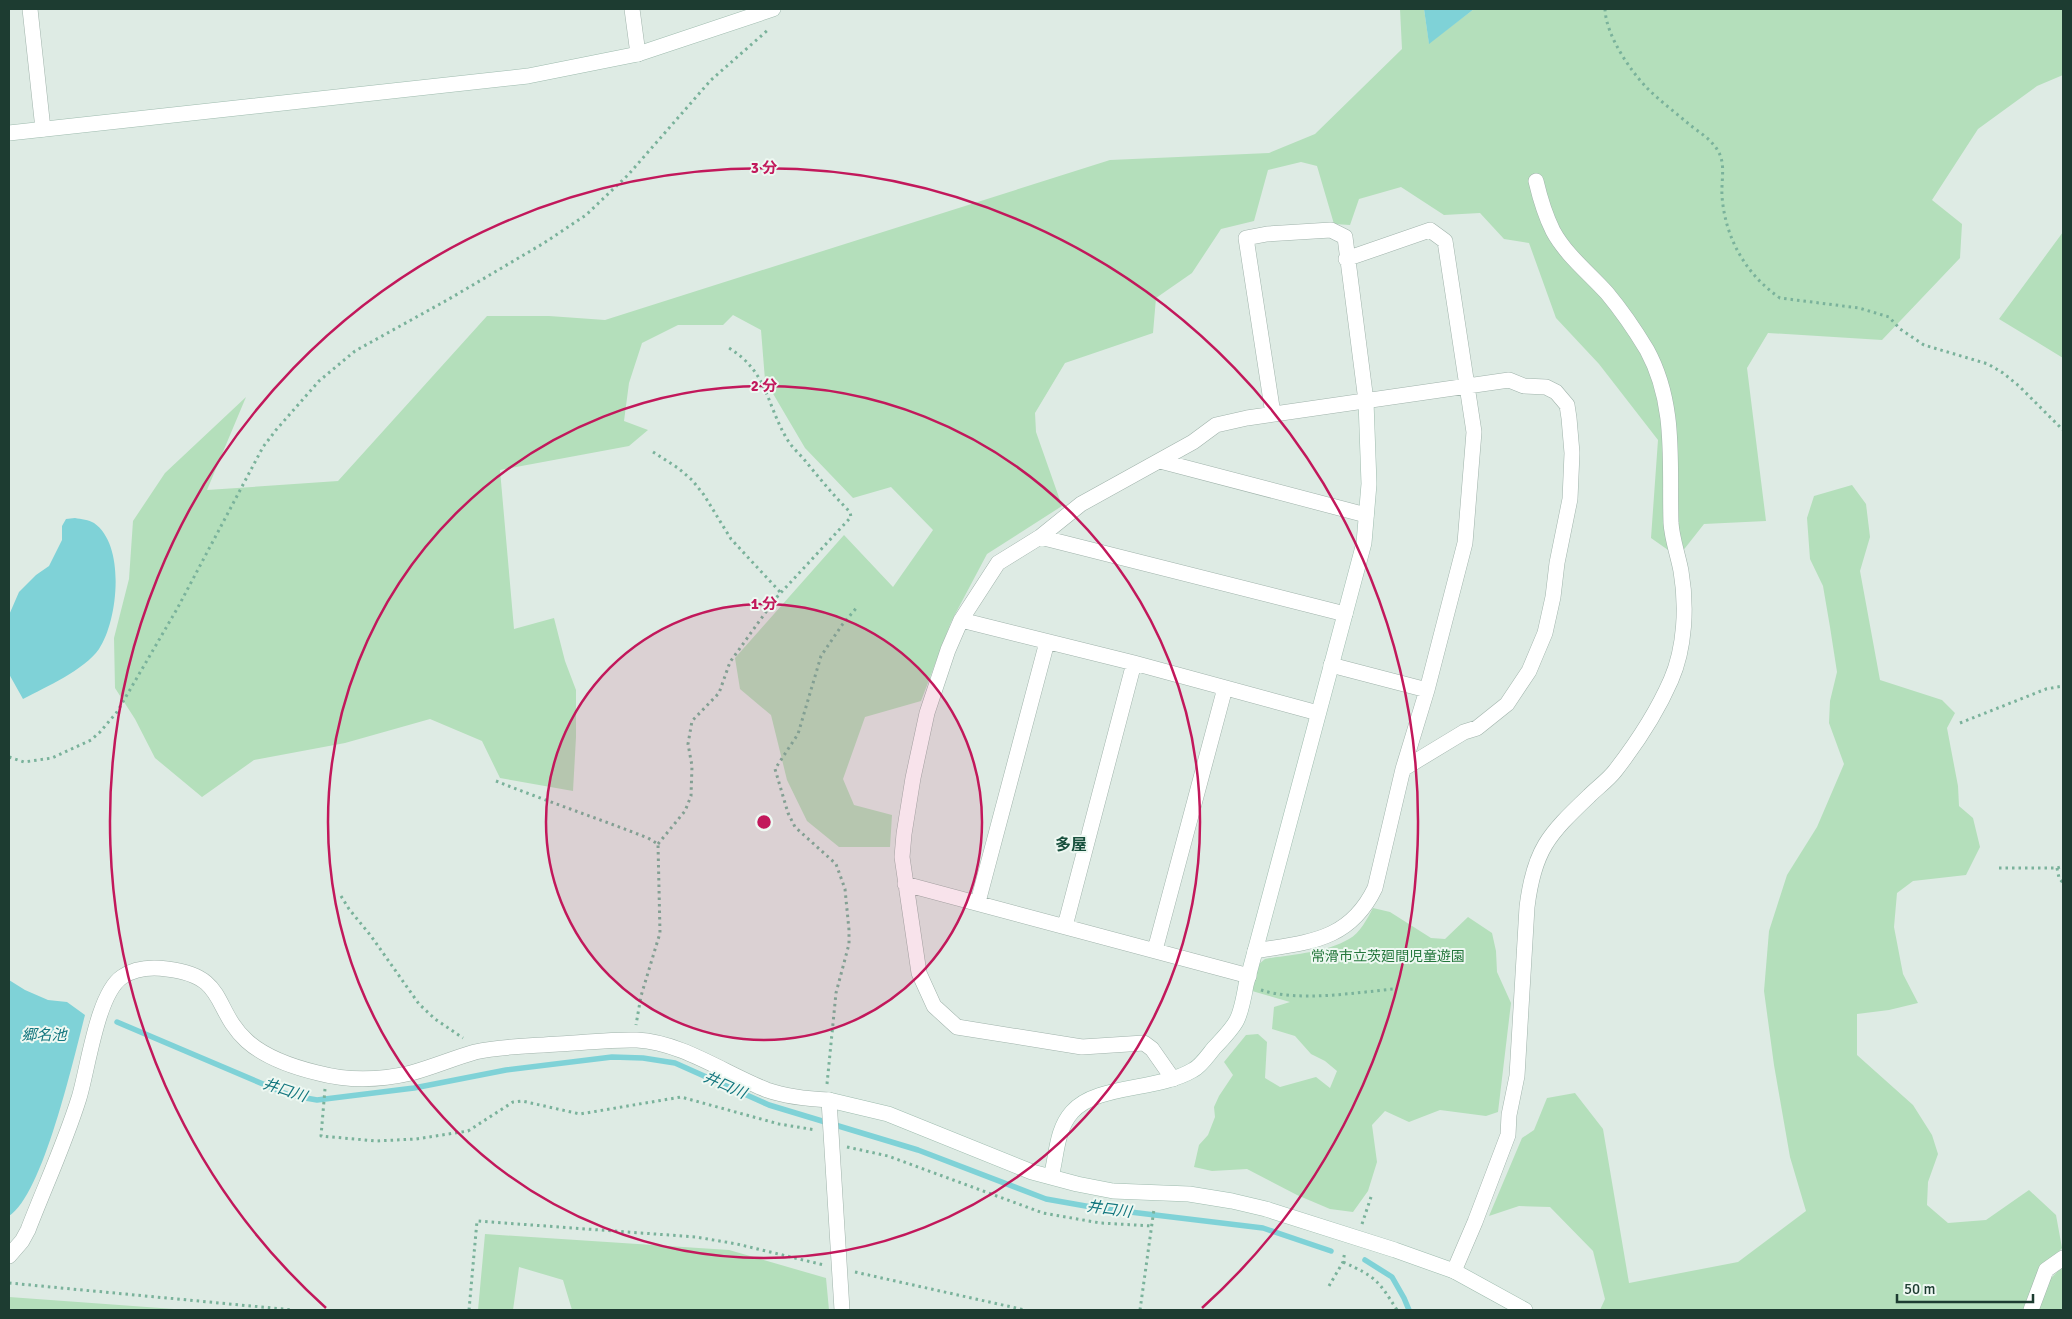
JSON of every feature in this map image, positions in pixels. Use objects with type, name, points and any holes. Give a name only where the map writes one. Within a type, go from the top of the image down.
[{"type":"street","points":[[30,9],[43,129]]},
{"type":"street","points":[[632,9],[638,54]]},
{"type":"street","points":[[9,132],[528,76],[638,54],[773,9]]},
{"type":"street","points":[[1454,1272],[1508,1135],[1509,1115],[1517,1076],[1527,907],[1530,881],[1535,862],[1545,844],[1560,824],[1614,772],[1649,721],[1671,680],[1678,656],[1683,627],[1681,570],[1671,525],[1671,436],[1666,406],[1656,373],[1648,352],[1625,315],[1566,250],[1554,233],[1542,205],[1536,181]]},
{"type":"street","points":[[1051,1177],[1061,1128],[1077,1107],[1085,1101],[1102,1094],[1173,1079],[1195,1070],[1236,1024],[1242,1011],[1247,981],[1364,543],[1369,484],[1366,401],[1346,259],[1345,236],[1330,230],[1267,234],[1246,238],[1273,414]]},
{"type":"street","points":[[1255,952],[1319,940],[1344,927],[1362,911],[1375,888],[1404,769],[1427,690],[1464,543],[1474,432],[1446,241],[1430,230],[1346,259]]},
{"type":"street","points":[[1173,1079],[1152,1049],[1144,1043],[1082,1046],[957,1027],[934,1006],[918,972],[902,857],[913,778],[927,713],[961,620],[998,562],[1040,537],[1081,504],[1193,442],[1216,425],[1273,414],[1509,380],[1524,386],[1546,387],[1561,396],[1567,405],[1570,418],[1572,453],[1570,499],[1545,633],[1534,661],[1520,687],[1507,704],[1484,723],[1464,732],[1404,769]]},
{"type":"street","points":[[1160,461],[1366,515]]},
{"type":"street","points":[[1040,537],[1344,614]]},
{"type":"street","points":[[961,620],[1134,663],[1318,713]]},
{"type":"street","points":[[978,902],[1047,642]]},
{"type":"street","points":[[1065,926],[1134,663]]},
{"type":"street","points":[[1331,665],[1427,690]]},
{"type":"street","points":[[1155,950],[1225,688]]},
{"type":"street","points":[[905,884],[1155,950],[1247,981]]},
{"type":"street","points":[[9,1256],[22,1241],[32,1221],[79,1098],[106,998],[120,978],[143,969],[151,968],[197,975],[208,983],[235,1026],[247,1040],[266,1055],[326,1075],[362,1079],[410,1073],[477,1052],[510,1048],[635,1040],[656,1042],[768,1090],[791,1097],[829,1100],[888,1114],[1032,1172],[1113,1191],[1189,1194],[1266,1209],[1454,1272],[1525,1310]]},
{"type":"street","points":[[829,1100],[842,1310]]},
{"type":"street","points":[[2031,1310],[2046,1270],[2063,1258]]},
{"type":"path","points":[[1606,9],[1606,20],[1610,33],[1647,88],[1719,151],[1723,170],[1722,195],[1731,240],[1745,263],[1769,290],[1780,298],[1859,308],[1888,317],[1900,329],[1924,346],[1988,364],[2019,386],[2063,430]]},
{"type":"path","points":[[9,757],[24,762],[52,758],[91,740],[106,726],[117,712],[177,609],[263,446],[319,381],[355,351],[475,284],[544,243],[586,215],[628,174],[711,80],[772,26]]},
{"type":"path","points":[[635,1040],[641,996],[660,932],[658,844],[685,810],[691,796],[692,766],[688,744],[692,721],[719,693],[730,662],[781,593],[851,517],[850,512],[828,490],[787,440],[754,369],[743,357],[729,348]]},
{"type":"path","points":[[653,452],[672,463],[692,480],[704,495],[731,539],[781,593]]},
{"type":"path","points":[[829,1100],[827,1084],[836,993],[849,944],[845,890],[836,864],[795,827],[788,814],[775,769],[798,734],[821,656],[842,625],[858,606]]},
{"type":"path","points":[[1960,723],[2046,689],[2063,686]]},
{"type":"path","points":[[496,781],[550,803],[574,809],[648,838],[658,844]]},
{"type":"path","points":[[1999,868],[2057,868],[2063,866]]},
{"type":"path","points":[[2057,868],[2059,878],[2063,883]]},
{"type":"path","points":[[341,896],[425,1011],[472,1044],[477,1052]]},
{"type":"path","points":[[1247,981],[1286,996],[1393,989]]},
{"type":"path","points":[[326,1075],[321,1136],[376,1142],[416,1139],[468,1131],[512,1102],[522,1101],[580,1114],[681,1097],[831,1139],[843,1146],[888,1156],[1043,1213],[1100,1223],[1152,1226]]},
{"type":"path","points":[[1140,1310],[1156,1193]]},
{"type":"path","points":[[1329,1286],[1343,1262],[1352,1237],[1372,1194]]},
{"type":"path","points":[[469,1310],[477,1220],[696,1237],[737,1244],[1025,1310]]},
{"type":"path","points":[[1343,1262],[1369,1274],[1380,1283],[1397,1310]]},
{"type":"path","points":[[9,1283],[292,1310]]},
{"type":"green space","points":[[1400,9],[1424,9],[1429,43],[1474,9],[2063,9],[2063,75],[2037,86],[1978,129],[1932,200],[1962,224],[1960,258],[1882,340],[1768,333],[1747,368],[1766,521],[1704,524],[1678,557],[1651,538],[1658,440],[1599,364],[1556,318],[1529,243],[1504,239],[1480,213],[1444,215],[1401,187],[1359,199],[1350,225],[1334,224],[1317,166],[1301,162],[1268,170],[1254,221],[1221,229],[1192,273],[1156,298],[1153,333],[1065,363],[1035,413],[1036,432],[1062,506],[987,554],[951,622],[921,701],[865,717],[843,779],[854,805],[892,815],[890,847],[839,847],[807,821],[787,780],[771,715],[740,689],[735,658],[844,535],[893,587],[933,530],[891,487],[853,498],[805,448],[765,380],[761,330],[733,315],[723,325],[678,325],[642,343],[629,383],[624,421],[648,430],[629,446],[500,470],[514,629],[554,618],[565,661],[576,690],[573,791],[500,778],[482,741],[430,719],[345,743],[254,760],[202,797],[155,758],[135,719],[115,688],[114,638],[129,579],[133,521],[165,473],[246,397],[207,490],[338,481],[487,316],[549,316],[605,320],[1110,160],[1269,153],[1315,134],[1402,49]]},
{"type":"green space","points":[[2063,232],[2063,358],[1999,319]]},
{"type":"green space","points":[[1852,485],[1866,504],[1870,537],[1860,571],[1880,680],[1942,700],[1955,713],[1947,728],[1958,786],[1959,806],[1973,818],[1980,847],[1966,875],[1913,881],[1897,893],[1894,927],[1903,974],[1918,1003],[1889,1010],[1857,1014],[1857,1055],[1913,1105],[1932,1135],[1938,1154],[1928,1182],[1927,1205],[1948,1223],[1986,1220],[2029,1190],[2056,1215],[2062,1248],[2055,1256],[2025,1310],[1600,1310],[1605,1299],[1593,1251],[1550,1207],[1519,1206],[1489,1216],[1522,1138],[1534,1130],[1547,1098],[1575,1093],[1603,1129],[1629,1283],[1738,1262],[1806,1211],[1790,1157],[1774,1065],[1764,991],[1769,931],[1787,875],[1817,827],[1844,764],[1829,723],[1830,701],[1837,672],[1823,586],[1810,559],[1807,518],[1814,496]]},
{"type":"green space","name":"常滑市立茨廻間児童遊園","points":[[1373,908],[1390,912],[1431,938],[1445,939],[1468,917],[1492,933],[1496,951],[1497,972],[1511,1003],[1498,1112],[1486,1116],[1440,1110],[1409,1122],[1385,1111],[1372,1125],[1377,1162],[1368,1191],[1353,1212],[1330,1209],[1297,1195],[1247,1169],[1212,1171],[1194,1167],[1199,1145],[1208,1135],[1215,1117],[1214,1107],[1233,1075],[1224,1062],[1246,1035],[1258,1034],[1267,1042],[1265,1078],[1280,1087],[1316,1077],[1330,1088],[1337,1071],[1325,1061],[1311,1054],[1295,1036],[1272,1029],[1274,1007],[1290,1002],[1252,991],[1259,964],[1265,959],[1309,952],[1340,944],[1357,933]]},
{"type":"green space","points":[[485,1234],[729,1250],[826,1278],[829,1310],[572,1310],[563,1280],[519,1267],[513,1310],[478,1310]]},
{"type":"green space","points":[[2063,1266],[2063,1310],[2038,1310],[2050,1279]]},
{"type":"green space","points":[[9,1297],[188,1310],[9,1310]]},
{"type":"water","points":[[1424,9],[1474,9],[1429,44]]},
{"type":"water","points":[[75,518],[94,523],[104,534],[111,548],[115,565],[116,584],[111,621],[106,636],[92,657],[74,671],[23,699],[9,674],[9,615],[19,592],[36,575],[49,566],[62,540],[62,526],[66,519]]},
{"type":"water","name":"郷名池","points":[[9,980],[25,990],[48,1000],[67,1002],[85,1015],[65,1092],[45,1154],[34,1182],[22,1203],[9,1216]]},
{"type":"waterway","name":"井口川","points":[[117,1022],[289,1095],[317,1100],[414,1088],[506,1070],[612,1057],[643,1058],[675,1063],[769,1105],[918,1150],[1046,1199],[1097,1208],[1263,1228],[1331,1251]]},
{"type":"waterway","name":"井口川","points":[[1365,1260],[1392,1277],[1409,1310]]},
{"type":"district","name":"多屋","points":[[1071,845]]}]
